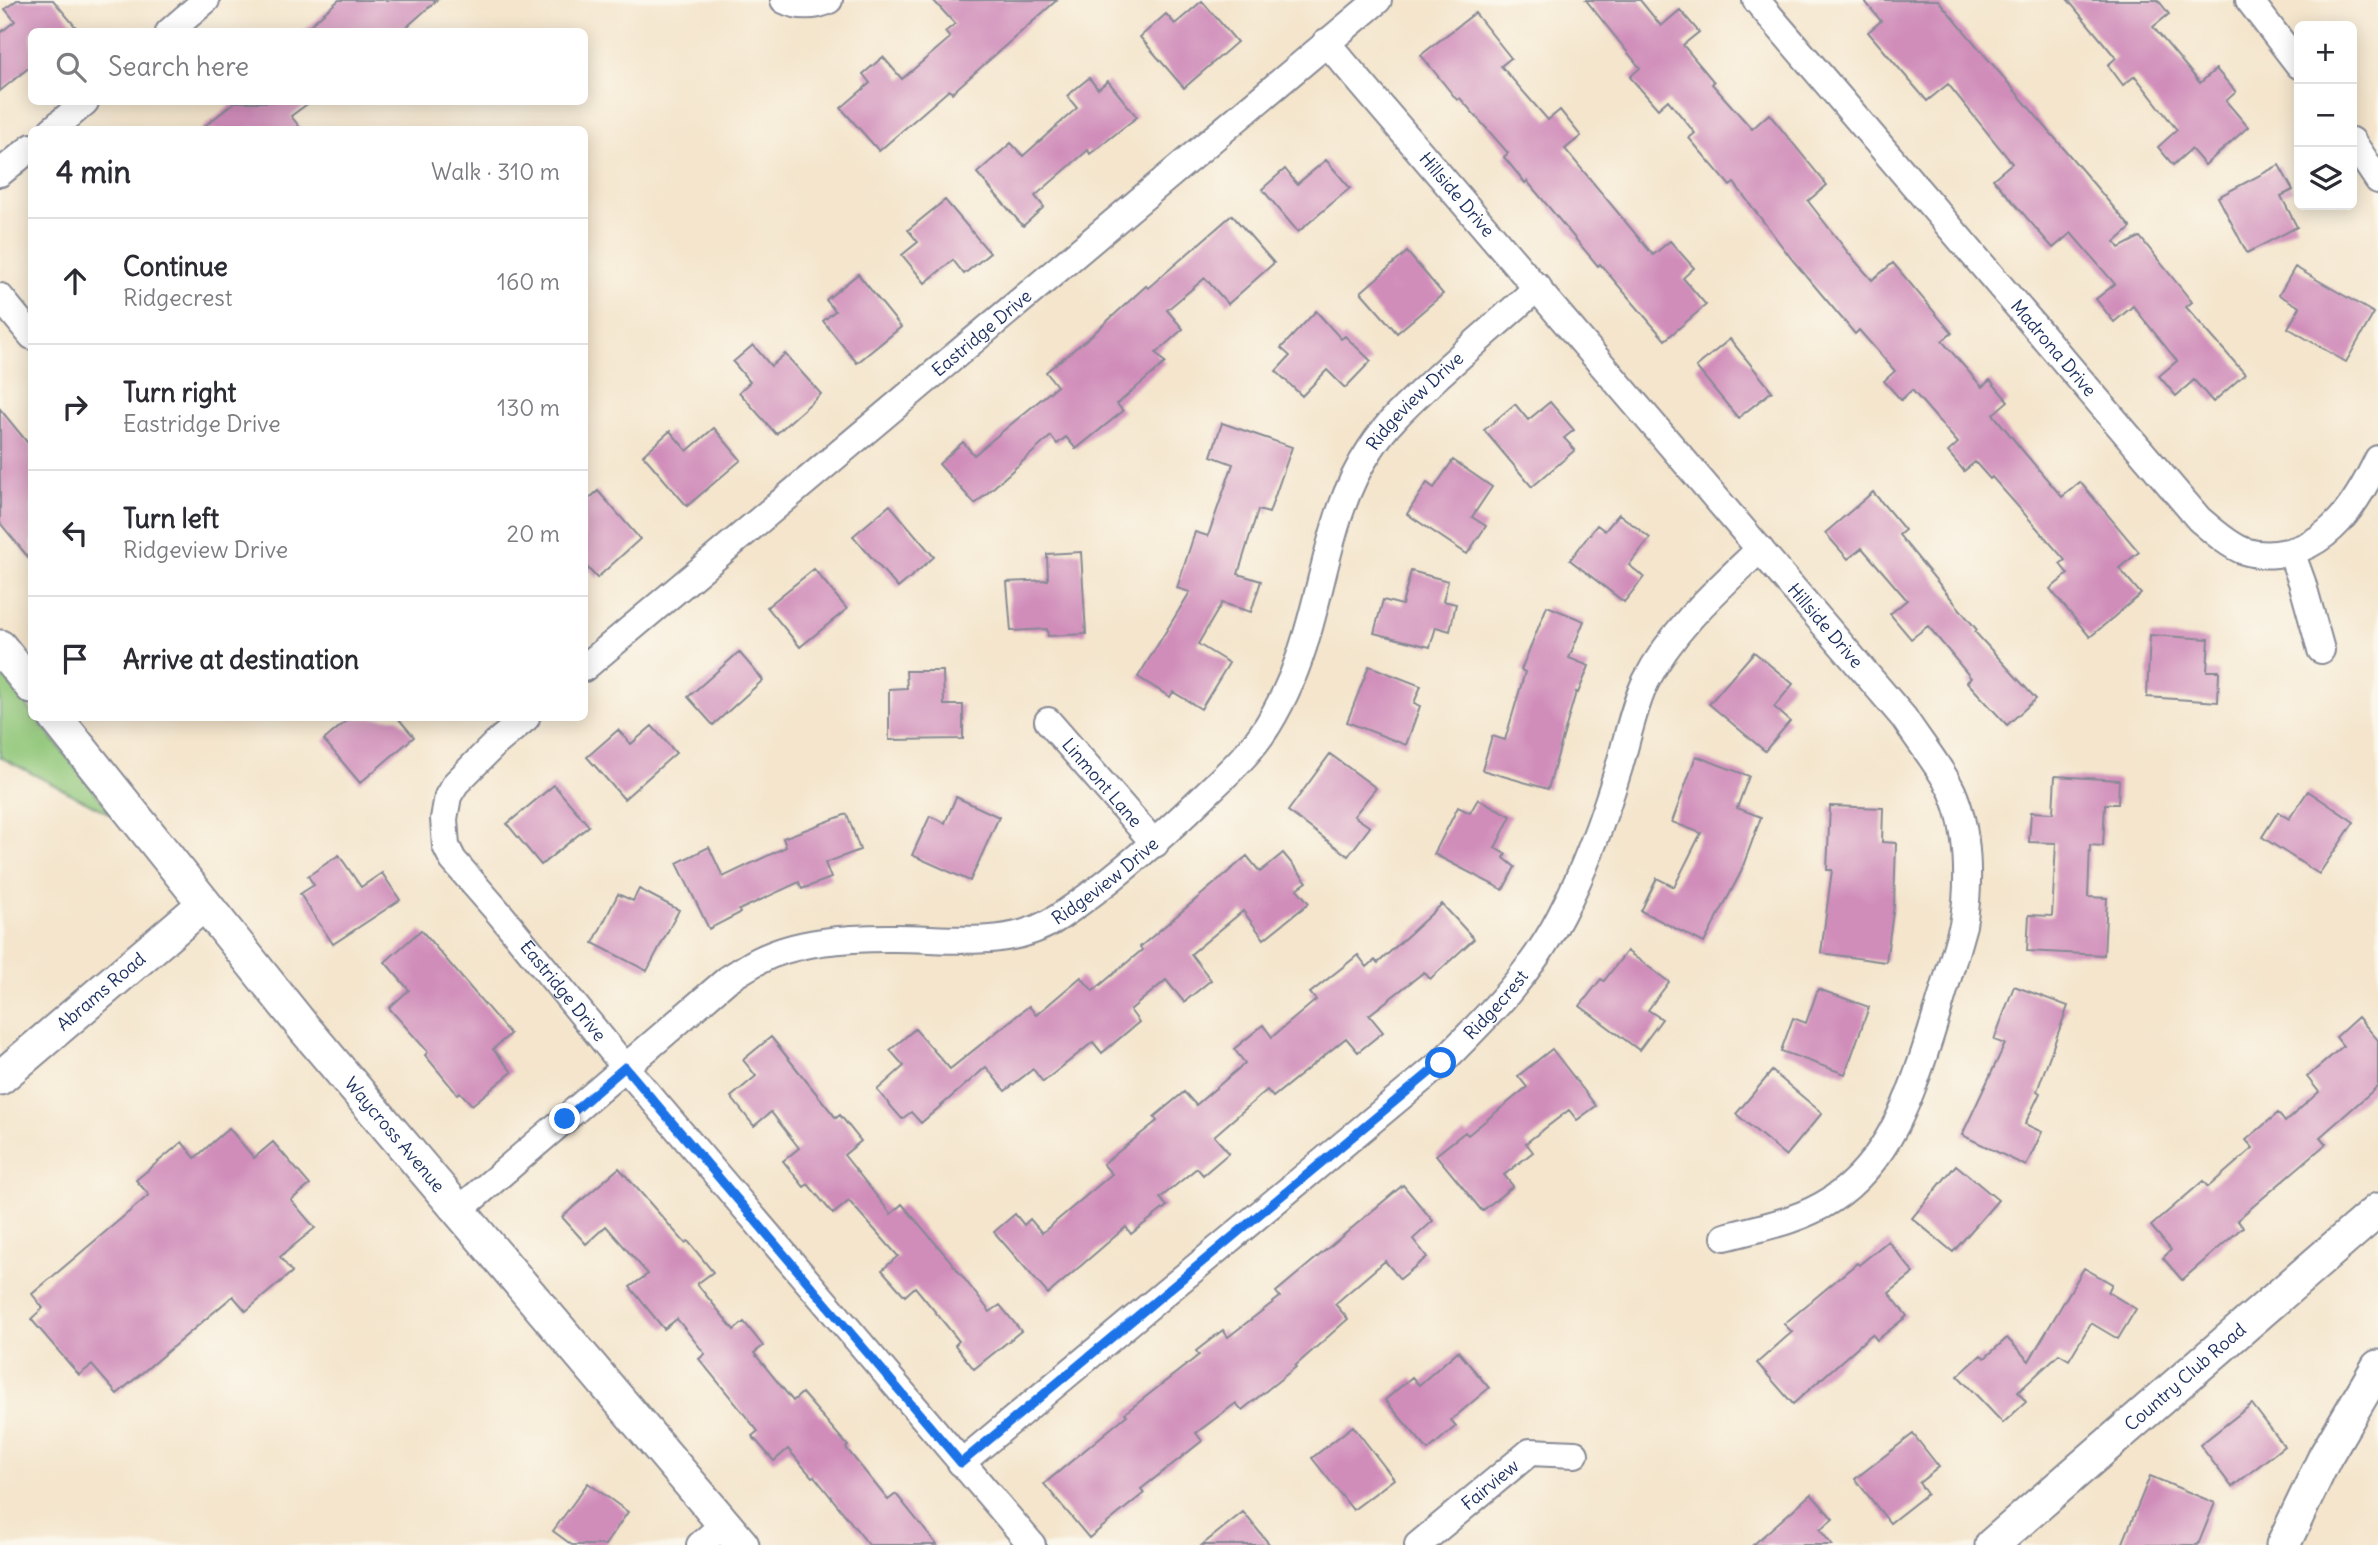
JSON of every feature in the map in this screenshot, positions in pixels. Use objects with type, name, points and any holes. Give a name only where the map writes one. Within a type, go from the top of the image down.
[{"type":"street","points":[[174,28],[206,0]]},
{"type":"street","points":[[784,0],[807,5],[821,4],[829,0]]},
{"type":"street","name":"Eastridge Drive","points":[[588,665],[1378,0]]},
{"type":"street","name":"Madrona Drive","points":[[1756,0],[2199,519],[2244,551],[2268,554],[2291,552],[2316,542],[2333,528],[2354,502],[2378,459]]},
{"type":"street","points":[[2249,0],[2294,58]]},
{"type":"street","name":"Hillside Drive","points":[[1326,42],[1904,718],[1952,791],[1965,838],[1968,898],[1964,925],[1914,1086],[1899,1119],[1880,1151],[1857,1179],[1831,1200],[1793,1220],[1725,1237]]},
{"type":"street","points":[[57,126],[81,105]]},
{"type":"street","points":[[2356,147],[2378,180]]},
{"type":"street","points":[[0,173],[28,149]]},
{"type":"street","name":"Ridgeview Drive","points":[[458,1211],[729,979],[760,960],[797,947],[856,939],[893,937],[956,941],[1009,937],[1034,930],[1057,919],[1155,844],[1240,761],[1267,728],[1280,704],[1307,635],[1334,529],[1346,495],[1370,450],[1393,418],[1538,287]]},
{"type":"street","points":[[0,297],[28,332]]},
{"type":"street","name":"Ridgecrest","points":[[961,1463],[1441,1063],[1499,1004],[1530,965],[1560,917],[1578,878],[1617,774],[1645,683],[1663,652],[1700,606],[1760,549]]},
{"type":"street","points":[[2291,552],[2321,650]]},
{"type":"street","points":[[0,647],[28,682]]},
{"type":"street","name":"Waycross Avenue","points":[[58,721],[203,905],[458,1211],[722,1538]]},
{"type":"street","name":"Eastridge Drive","points":[[522,721],[456,783],[448,796],[444,819],[446,846],[453,860],[625,1067],[1032,1545]]},
{"type":"street","name":"Linmont Lane","points":[[1048,721],[1155,844]]},
{"type":"street","name":"Abrams Road","points":[[0,1078],[203,905]]},
{"type":"street","name":"Country Club Road","points":[[1992,1545],[2378,1210]]},
{"type":"street","points":[[2283,1545],[2325,1457],[2378,1367]]},
{"type":"street","name":"Fairview","points":[[1418,1545],[1530,1452],[1574,1454]]},
{"type":"green space","points":[[0,671],[28,707],[28,721],[38,721],[114,816],[0,757]]},
{"type":"building","points":[[17,0],[53,0],[77,28],[28,28],[28,68],[0,91],[0,33],[15,21],[5,9]]},
{"type":"building","points":[[339,0],[437,0],[406,28],[307,28]]},
{"type":"building","points":[[933,0],[1057,0],[952,93],[949,90],[879,151],[841,108],[870,83],[863,74],[883,57],[902,79],[950,38],[945,32],[955,24]]},
{"type":"building","points":[[1586,0],[1640,0],[1661,26],[1680,10],[1699,32],[1683,45],[1714,82],[1712,84],[1752,129],[1769,114],[1827,185],[1808,201],[1850,255],[1872,280],[1893,263],[1952,333],[1942,341],[1982,387],[1990,380],[2008,401],[1993,414],[2062,497],[2080,482],[2139,552],[2119,568],[2141,594],[2090,637],[2050,589],[2068,574],[2060,564],[2065,560],[1992,477],[1990,479],[1975,462],[1964,471],[1948,452],[1958,443],[1912,390],[1901,400],[1884,381],[1895,371],[1859,330],[1855,334],[1791,258],[1734,183],[1730,186],[1689,138],[1695,133],[1668,100],[1658,109],[1630,77],[1640,68]]},
{"type":"building","points":[[1864,0],[1938,0],[2131,228],[2115,242],[2119,248],[2140,237],[2192,302],[2186,307],[2245,374],[2213,402],[2194,380],[2176,396],[2159,376],[2177,361],[2133,306],[2114,322],[2096,299],[2115,284],[2071,233],[2053,248],[1993,179],[2012,163],[1948,84],[1927,101],[1868,32],[1881,21]]},
{"type":"building","points":[[2068,0],[2158,0],[2169,14],[2153,27],[2200,83],[2216,69],[2236,92],[2226,101],[2248,127],[2205,165],[2191,149],[2173,165],[2158,147],[2177,130],[2135,76],[2123,85],[2108,65],[2116,58]]},
{"type":"building","points":[[1202,1],[1237,42],[1184,88],[1140,37],[1166,14],[1175,24]]},
{"type":"building","points":[[1475,13],[1511,58],[1501,66],[1548,120],[1560,110],[1581,136],[1565,149],[1653,255],[1670,241],[1694,268],[1683,278],[1706,305],[1665,340],[1527,181],[1525,183],[1504,157],[1508,153],[1460,98],[1457,100],[1421,55]]},
{"type":"building","points":[[1089,78],[1098,89],[1108,81],[1137,117],[1090,154],[1088,150],[1035,196],[1044,207],[1023,226],[977,173],[1011,143],[1023,156],[1077,108],[1067,96]]},
{"type":"building","points":[[231,105],[306,105],[291,116],[299,126],[205,126]]},
{"type":"building","points":[[1326,160],[1350,188],[1298,232],[1262,189],[1285,169],[1297,184]]},
{"type":"building","points":[[2279,165],[2293,190],[2281,196],[2297,227],[2247,253],[2218,197]]},
{"type":"building","points":[[945,200],[990,253],[964,274],[953,260],[925,283],[902,255],[918,242],[908,230]]},
{"type":"building","points":[[1232,215],[1274,263],[1228,304],[1205,278],[1167,310],[1183,329],[1156,353],[1165,363],[1117,404],[1123,411],[1076,449],[1066,437],[1057,444],[1051,436],[975,504],[939,464],[963,442],[974,455],[1057,386],[1046,372]]},
{"type":"building","points":[[1407,252],[1443,294],[1397,333],[1361,292]]},
{"type":"building","points":[[2295,267],[2374,313],[2346,362],[2288,328],[2300,307],[2279,295]]},
{"type":"building","points":[[858,274],[901,327],[857,363],[823,321],[835,311],[826,300]]},
{"type":"building","points":[[1316,311],[1341,339],[1345,336],[1371,361],[1345,388],[1327,370],[1302,396],[1276,371],[1290,356],[1281,348]]},
{"type":"building","points":[[1730,339],[1772,391],[1738,418],[1696,367]]},
{"type":"building","points":[[753,345],[771,366],[785,354],[821,394],[776,434],[739,392],[750,382],[733,362]]},
{"type":"building","points":[[1550,402],[1574,430],[1564,438],[1575,450],[1532,487],[1484,430],[1515,404],[1528,420]]},
{"type":"building","points":[[0,409],[28,443],[28,557],[0,523]]},
{"type":"building","points":[[1222,423],[1292,447],[1269,513],[1258,510],[1238,574],[1261,581],[1251,612],[1222,603],[1198,644],[1229,663],[1201,709],[1173,692],[1170,697],[1138,677],[1190,592],[1177,588],[1195,532],[1208,536],[1233,464],[1211,456]]},
{"type":"building","points":[[714,428],[741,460],[687,506],[643,455],[670,431],[687,451]]},
{"type":"building","points":[[1453,460],[1492,487],[1472,517],[1486,526],[1467,554],[1407,514],[1427,483],[1434,488]]},
{"type":"building","points":[[598,491],[640,539],[597,578],[588,568],[588,500]]},
{"type":"building","points":[[1873,492],[1905,530],[1899,535],[1977,630],[1975,632],[2036,699],[2007,725],[1967,682],[1971,678],[1928,626],[1911,639],[1890,614],[1907,600],[1862,548],[1848,559],[1825,533]]},
{"type":"building","points":[[890,505],[934,557],[898,588],[853,536]]},
{"type":"building","points":[[1619,514],[1650,538],[1629,565],[1644,577],[1624,602],[1570,560],[1597,525],[1605,531]]},
{"type":"building","points":[[1081,552],[1086,634],[1048,636],[1047,629],[1011,631],[1007,582],[1048,580],[1047,554]]},
{"type":"building","points":[[814,569],[847,609],[800,647],[767,607]]},
{"type":"building","points":[[1411,571],[1448,581],[1443,601],[1456,604],[1450,631],[1436,627],[1430,647],[1374,633],[1383,600],[1402,605]]},
{"type":"building","points":[[1547,606],[1584,621],[1569,658],[1589,666],[1578,693],[1576,692],[1548,789],[1482,770],[1492,736],[1505,740],[1525,672],[1521,670]]},
{"type":"building","points":[[2150,635],[2209,639],[2207,671],[2219,671],[2218,702],[2147,697]]},
{"type":"building","points":[[739,652],[763,680],[713,725],[688,697]]},
{"type":"building","points":[[1754,652],[1793,684],[1774,707],[1790,721],[1765,751],[1709,704]]},
{"type":"building","points":[[1369,666],[1421,686],[1414,703],[1420,706],[1406,745],[1347,722]]},
{"type":"building","points":[[906,671],[943,671],[944,705],[963,705],[963,739],[889,740],[889,689],[907,688]]},
{"type":"building","points":[[346,721],[401,721],[414,737],[360,783],[324,740]]},
{"type":"building","points":[[652,726],[676,753],[624,799],[587,757],[618,730],[631,744]]},
{"type":"building","points":[[1330,754],[1376,788],[1354,816],[1370,827],[1348,856],[1288,811]]},
{"type":"building","points":[[1696,756],[1749,776],[1737,808],[1761,817],[1740,874],[1704,943],[1641,911],[1657,878],[1674,887],[1701,833],[1672,822]]},
{"type":"building","points":[[2055,776],[2119,780],[2118,804],[2105,804],[2103,846],[2090,845],[2088,897],[2107,898],[2104,955],[2027,951],[2029,915],[2052,916],[2056,843],[2029,842],[2031,812],[2053,813]]},
{"type":"building","points":[[554,785],[589,826],[541,865],[507,824]]},
{"type":"building","points":[[2308,791],[2354,822],[2319,874],[2262,837],[2278,812],[2289,819]]},
{"type":"building","points":[[956,797],[999,817],[970,881],[912,855],[930,816],[945,823]]},
{"type":"building","points":[[1478,799],[1511,816],[1495,848],[1506,854],[1504,858],[1515,867],[1503,890],[1434,854],[1458,807],[1470,813]]},
{"type":"building","points":[[1830,806],[1883,808],[1882,842],[1896,843],[1894,905],[1886,962],[1821,953],[1832,870],[1827,870]]},
{"type":"building","points":[[847,814],[860,850],[825,863],[831,878],[802,889],[799,882],[739,910],[740,913],[709,929],[677,863],[709,847],[723,877],[786,847],[783,838]]},
{"type":"building","points":[[1283,853],[1307,882],[1297,889],[1309,903],[1264,939],[1243,911],[1191,954],[1211,980],[1184,1002],[1166,980],[1130,1010],[1139,1022],[1102,1053],[1093,1042],[1043,1082],[1033,1069],[1005,1091],[986,1067],[921,1123],[911,1112],[902,1119],[877,1090],[904,1066],[890,1050],[915,1029],[950,1069],[1029,1006],[1036,1015],[1081,977],[1093,991],[1142,950],[1140,947],[1247,856],[1260,872]]},
{"type":"building","points":[[339,855],[361,887],[382,873],[400,900],[333,944],[300,894],[314,885],[308,876]]},
{"type":"building","points":[[639,889],[679,910],[647,971],[593,943],[618,894],[633,901]]},
{"type":"building","points":[[1442,904],[1474,939],[1430,979],[1424,972],[1369,1015],[1383,1032],[1358,1052],[1346,1038],[1273,1097],[1267,1090],[1214,1136],[1229,1153],[1203,1175],[1197,1168],[1160,1198],[1167,1206],[1131,1234],[1126,1227],[1048,1294],[994,1232],[1015,1214],[1024,1225],[1030,1219],[1042,1233],[1112,1174],[1103,1164],[1157,1121],[1154,1117],[1184,1092],[1196,1105],[1245,1063],[1234,1049],[1263,1025],[1272,1037],[1316,1000],[1310,993],[1358,955],[1367,967],[1375,960],[1378,963]]},
{"type":"building","points":[[421,930],[510,1034],[493,1049],[512,1072],[472,1105],[460,1092],[457,1094],[425,1055],[428,1052],[389,1008],[409,990],[385,962]]},
{"type":"building","points":[[1627,951],[1669,982],[1648,1010],[1662,1019],[1639,1050],[1580,1006]]},
{"type":"building","points":[[2014,986],[2068,1006],[2037,1091],[2040,1093],[2025,1124],[2042,1132],[2026,1166],[1962,1135],[2005,1044],[1994,1040]]},
{"type":"building","points":[[1818,989],[1869,1007],[1845,1074],[1781,1051],[1793,1018],[1806,1023]]},
{"type":"building","points":[[2358,1017],[2378,1040],[2378,1086],[2320,1137],[2326,1144],[2237,1220],[2243,1227],[2182,1280],[2163,1258],[2171,1250],[2151,1226],[2203,1181],[2208,1187],[2253,1148],[2246,1140],[2278,1113],[2285,1122],[2319,1092],[2307,1077],[2343,1046],[2336,1037]]},
{"type":"building","points":[[771,1037],[836,1118],[840,1115],[861,1141],[844,1155],[891,1214],[902,1204],[990,1312],[1000,1305],[1021,1331],[974,1369],[955,1345],[959,1341],[915,1287],[905,1296],[882,1270],[898,1256],[849,1201],[833,1214],[808,1184],[804,1187],[783,1161],[799,1148],[771,1112],[754,1126],[731,1097],[756,1076],[743,1060]]},
{"type":"building","points":[[1552,1049],[1596,1106],[1577,1120],[1569,1110],[1526,1143],[1533,1152],[1504,1175],[1513,1186],[1482,1211],[1436,1155],[1465,1132],[1468,1135],[1527,1087],[1518,1076]]},
{"type":"building","points":[[1772,1071],[1822,1113],[1786,1156],[1736,1114]]},
{"type":"building","points":[[229,1128],[254,1158],[273,1142],[310,1185],[291,1200],[315,1228],[280,1257],[292,1272],[246,1311],[233,1296],[117,1394],[92,1365],[79,1375],[31,1319],[43,1308],[32,1294],[149,1195],[136,1180],[182,1142],[195,1158]]},
{"type":"building","points":[[1956,1165],[1998,1200],[1953,1252],[1912,1218]]},
{"type":"building","points":[[619,1168],[685,1243],[688,1241],[713,1272],[697,1284],[734,1330],[744,1322],[763,1346],[754,1353],[793,1401],[802,1393],[848,1446],[846,1448],[888,1500],[896,1494],[937,1545],[869,1545],[814,1476],[812,1477],[788,1449],[774,1461],[752,1436],[758,1431],[699,1359],[705,1354],[677,1319],[664,1329],[630,1287],[648,1274],[606,1226],[586,1244],[562,1217]]},
{"type":"building","points":[[1403,1185],[1433,1221],[1413,1239],[1427,1257],[1400,1279],[1385,1261],[1335,1304],[1348,1319],[1296,1367],[1242,1410],[1236,1403],[1196,1433],[1202,1441],[1141,1489],[1144,1493],[1089,1538],[1044,1484],[1127,1415],[1125,1413],[1199,1355],[1196,1351],[1223,1330],[1228,1337],[1280,1297],[1276,1292]]},
{"type":"building","points":[[1888,1241],[1914,1273],[1889,1293],[1907,1316],[1877,1340],[1872,1334],[1793,1404],[1757,1363],[1792,1332],[1784,1324],[1857,1263],[1859,1265]]},
{"type":"building","points":[[2084,1268],[2112,1284],[2108,1292],[2136,1309],[2118,1339],[2091,1323],[2069,1360],[2059,1354],[2018,1392],[2026,1402],[2003,1423],[1958,1376],[1981,1355],[1985,1358],[2007,1338],[2029,1361]]},
{"type":"building","points":[[1458,1351],[1489,1388],[1451,1420],[1456,1426],[1428,1450],[1385,1400],[1412,1377],[1419,1385]]},
{"type":"building","points":[[2252,1404],[2284,1446],[2232,1487],[2200,1445]]},
{"type":"building","points":[[1353,1426],[1394,1479],[1353,1510],[1312,1458]]},
{"type":"building","points":[[1913,1434],[1939,1467],[1919,1483],[1927,1494],[1890,1523],[1855,1479]]},
{"type":"building","points":[[2150,1476],[2215,1503],[2198,1545],[2122,1545]]},
{"type":"building","points":[[588,1483],[628,1512],[605,1545],[572,1545],[553,1531]]},
{"type":"building","points":[[1811,1494],[1833,1519],[1820,1530],[1832,1545],[1753,1545]]},
{"type":"building","points":[[1243,1512],[1270,1545],[1202,1545]]},
{"type":"route","points":[[565,1119],[625,1067],[961,1463],[1441,1063]]}]
